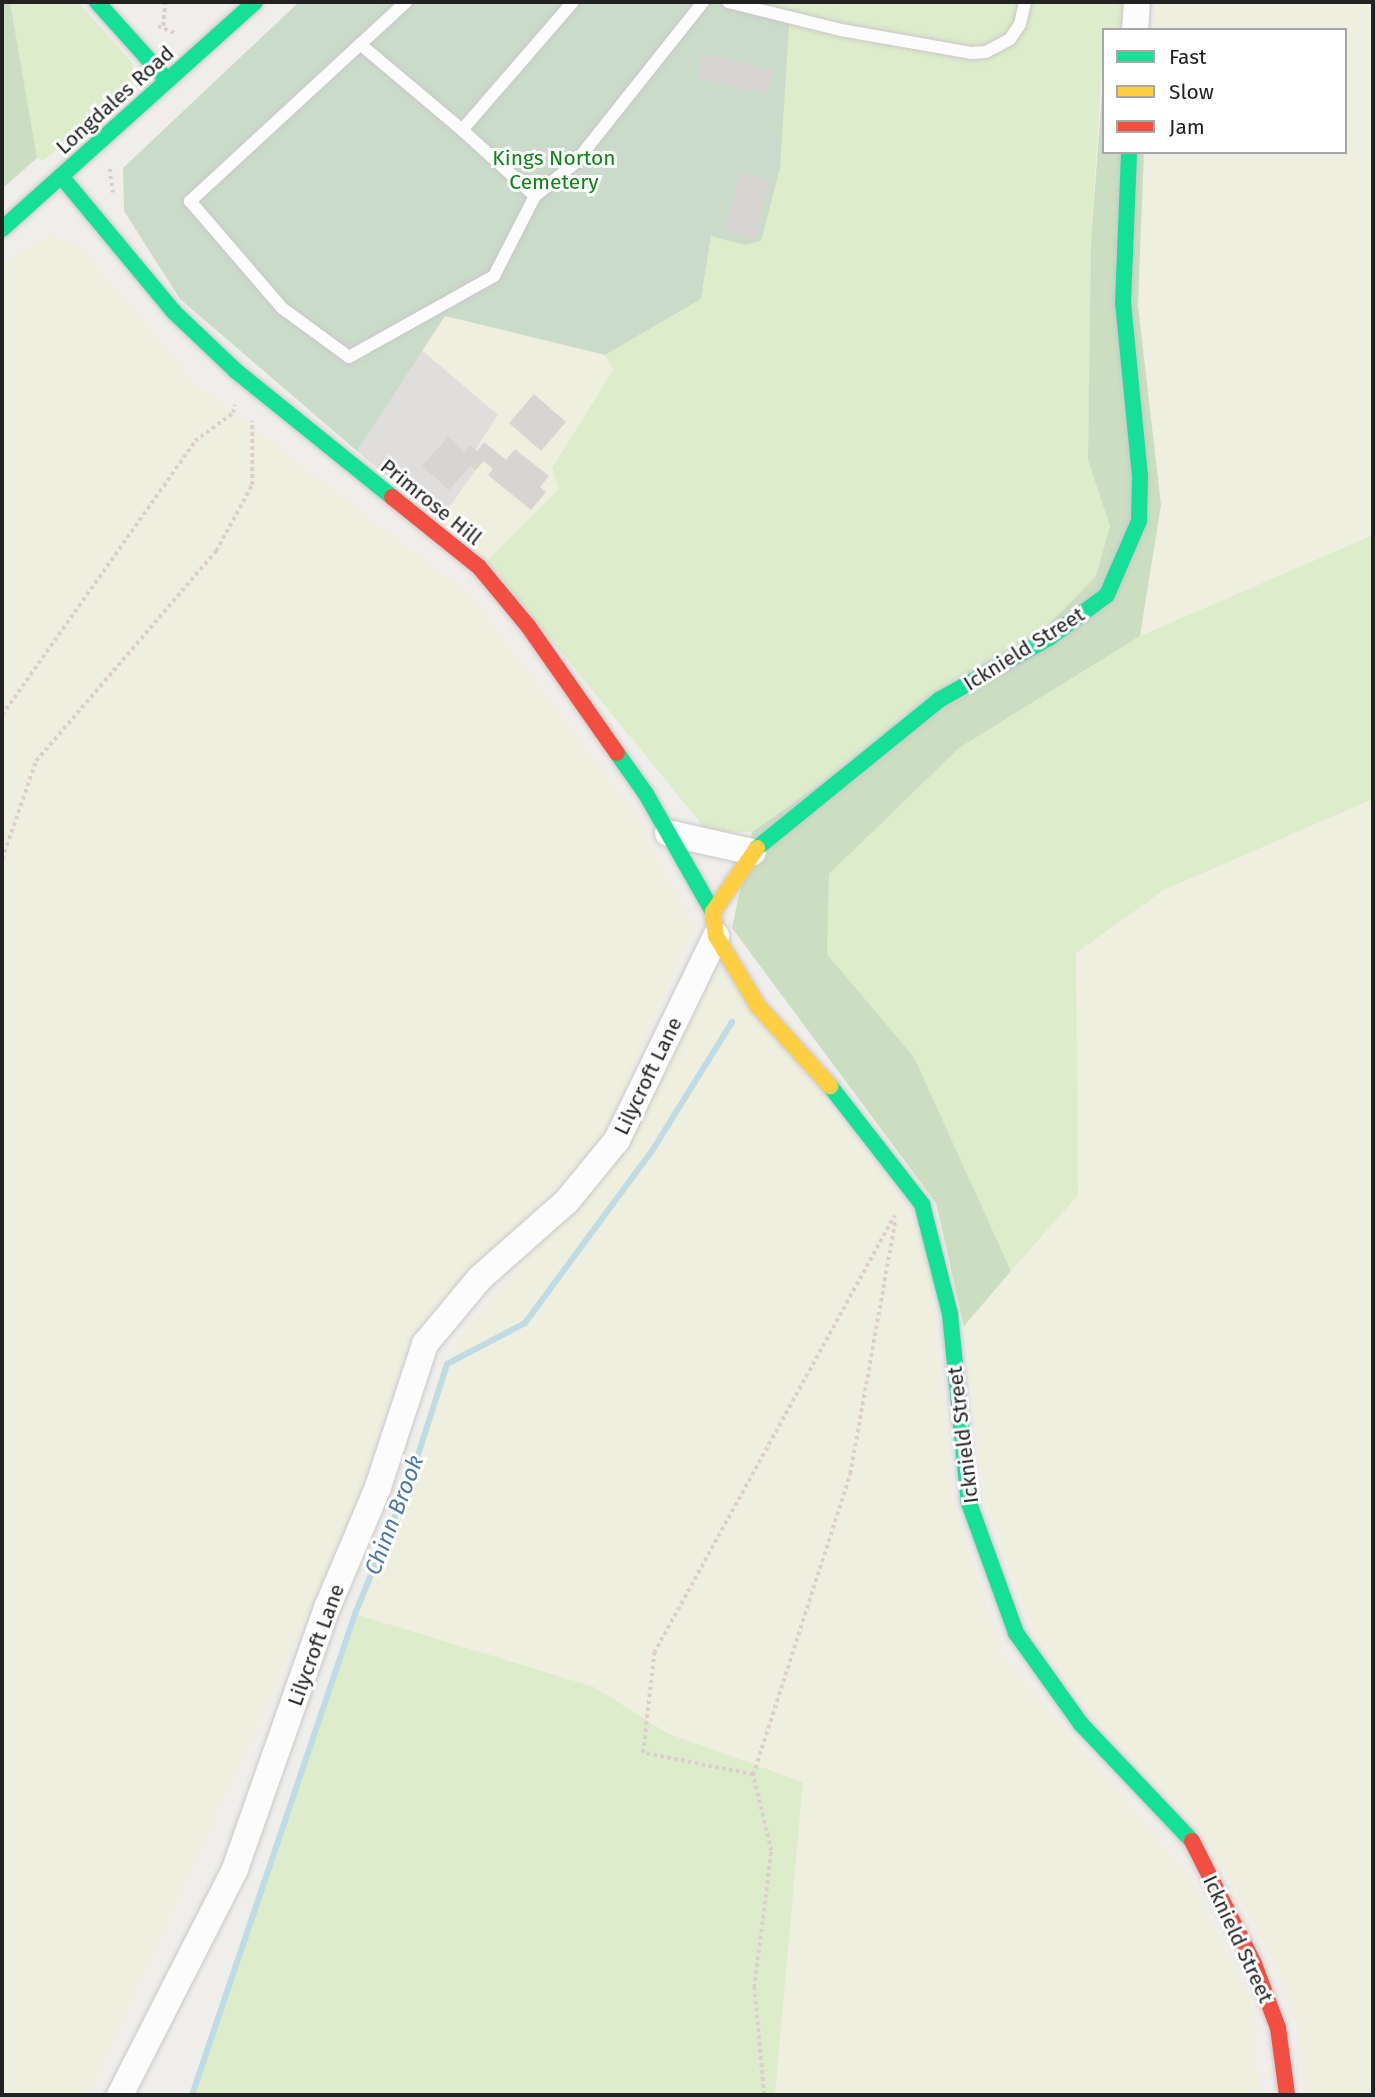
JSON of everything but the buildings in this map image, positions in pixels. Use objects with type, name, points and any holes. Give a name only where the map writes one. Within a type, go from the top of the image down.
[{"type":"street","points":[[97,2],[166,79]]},
{"type":"street","name":"Longdales Road","points":[[2,229],[166,79],[255,2]]},
{"type":"street","points":[[1135,28],[1137,2]]},
{"type":"street","name":"Icknield Street","points":[[1129,154],[1123,303],[1140,476],[1139,522],[1107,595],[1049,638],[939,700],[753,852],[715,924],[758,1006],[860,1119],[922,1204],[950,1314],[969,1503],[1016,1633],[1081,1724],[1190,1837],[1254,1964],[1278,2028],[1287,2095]]},
{"type":"street","name":"Primrose Hill","points":[[61,176],[174,312],[236,371],[479,567],[528,626],[668,833],[715,924]]},
{"type":"street","points":[[668,833],[753,852]]},
{"type":"street","name":"Lilycroft Lane","points":[[120,2095],[235,1869],[327,1608],[379,1487],[425,1344],[480,1278],[567,1201],[617,1140],[715,924]]},
{"type":"lane","points":[[406,2],[190,201],[282,308],[349,357],[494,276],[535,196],[575,163],[702,2]]},
{"type":"lane","points":[[462,130],[573,2]]},
{"type":"lane","points":[[728,2],[841,30],[971,53],[986,52],[1010,39],[1020,24],[1025,2]]},
{"type":"lane","points":[[360,44],[535,196]]},
{"type":"path","points":[[163,26],[165,2]]},
{"type":"path","points":[[2,715],[195,441],[224,419]]},
{"type":"path","points":[[2,859],[36,761],[216,551],[252,485],[252,431]]},
{"type":"path","points":[[753,1775],[643,1753],[654,1653],[896,1212],[850,1474],[753,1775],[771,1851],[754,1988],[764,2095]]},
{"type":"shaded area","points":[[422,350],[498,415],[467,463],[475,471],[440,520],[357,451]]},
{"type":"green space","points":[[2,2],[10,2],[37,158],[2,189]]},
{"type":"green space","points":[[10,2],[78,2],[133,64],[131,87],[43,161],[37,158]]},
{"type":"green space","name":"Kings Norton Cemetery","points":[[299,2],[758,2],[790,11],[780,168],[761,241],[745,245],[711,236],[701,299],[605,355],[445,316],[357,451],[180,299],[124,211],[123,168]]},
{"type":"green space","points":[[758,2],[1125,2],[1122,28],[1102,28],[1091,241],[1088,460],[1110,526],[1096,576],[1048,625],[752,832],[707,831],[487,561],[559,489],[552,468],[613,370],[605,355],[701,299],[711,236],[745,245],[789,11]]},
{"type":"green space","points":[[1157,2],[1373,2],[1373,535],[1140,636],[1161,505],[1138,305],[1144,154],[1347,154],[1347,28],[1154,28]]},
{"type":"green space","points":[[1102,92],[1102,154],[1144,154],[1138,305],[1161,505],[1140,636],[959,748],[829,874],[827,954],[914,1057],[1011,1271],[964,1326],[936,1203],[732,928],[752,832],[1048,625],[1096,576],[1110,526],[1088,460],[1091,241]]},
{"type":"green space","points":[[49,235],[80,246],[194,382],[469,594],[637,818],[693,928],[604,1135],[408,1342],[354,1513],[89,2095],[2,2095],[2,264]]},
{"type":"green space","points":[[445,316],[605,355],[613,369],[552,467],[559,489],[487,561],[440,520],[475,471],[467,464],[498,415],[422,350]]},
{"type":"green space","points":[[1373,535],[1373,799],[1164,890],[1076,953],[1078,1195],[1011,1271],[914,1057],[827,954],[829,873],[959,748],[1140,636]]},
{"type":"green space","points":[[1373,799],[1373,2095],[1307,2095],[1297,2022],[1274,1958],[1198,1827],[1099,1725],[1035,1638],[985,1500],[964,1326],[1077,1195],[1076,953],[1164,890]]},
{"type":"green space","points":[[715,964],[889,1181],[928,1248],[952,1494],[1001,1654],[1186,1872],[1252,2003],[1261,2095],[775,2095],[803,1782],[667,1733],[594,1687],[355,1614],[411,1477],[458,1340],[630,1140]]},
{"type":"green space","points":[[355,1614],[594,1687],[667,1733],[803,1782],[775,2095],[192,2095]]},
{"type":"waterway","name":"Chinn Brook","points":[[192,2095],[355,1614],[411,1477],[447,1364],[525,1323],[652,1151],[732,1022]]},
{"type":"traffic: fast","points":[[97,2],[166,79]]},
{"type":"traffic: fast","points":[[2,229],[255,2]]},
{"type":"traffic: fast","points":[[757,848],[939,700],[1049,638],[1107,595],[1139,521],[1140,476],[1123,303],[1129,154]]},
{"type":"traffic: fast","points":[[61,176],[174,312],[236,371],[392,497]]},
{"type":"traffic: fast","points":[[617,753],[646,794],[713,912]]},
{"type":"traffic: fast","points":[[830,1086],[922,1204],[950,1314],[969,1503],[1016,1633],[1081,1724],[1192,1841]]},
{"type":"traffic: slow","points":[[757,848],[713,912],[716,936],[758,1006],[830,1086]]},
{"type":"traffic: jam","points":[[392,497],[479,567],[528,626],[617,753]]},
{"type":"traffic: jam","points":[[1192,1841],[1254,1964],[1278,2028],[1287,2095]]}]
